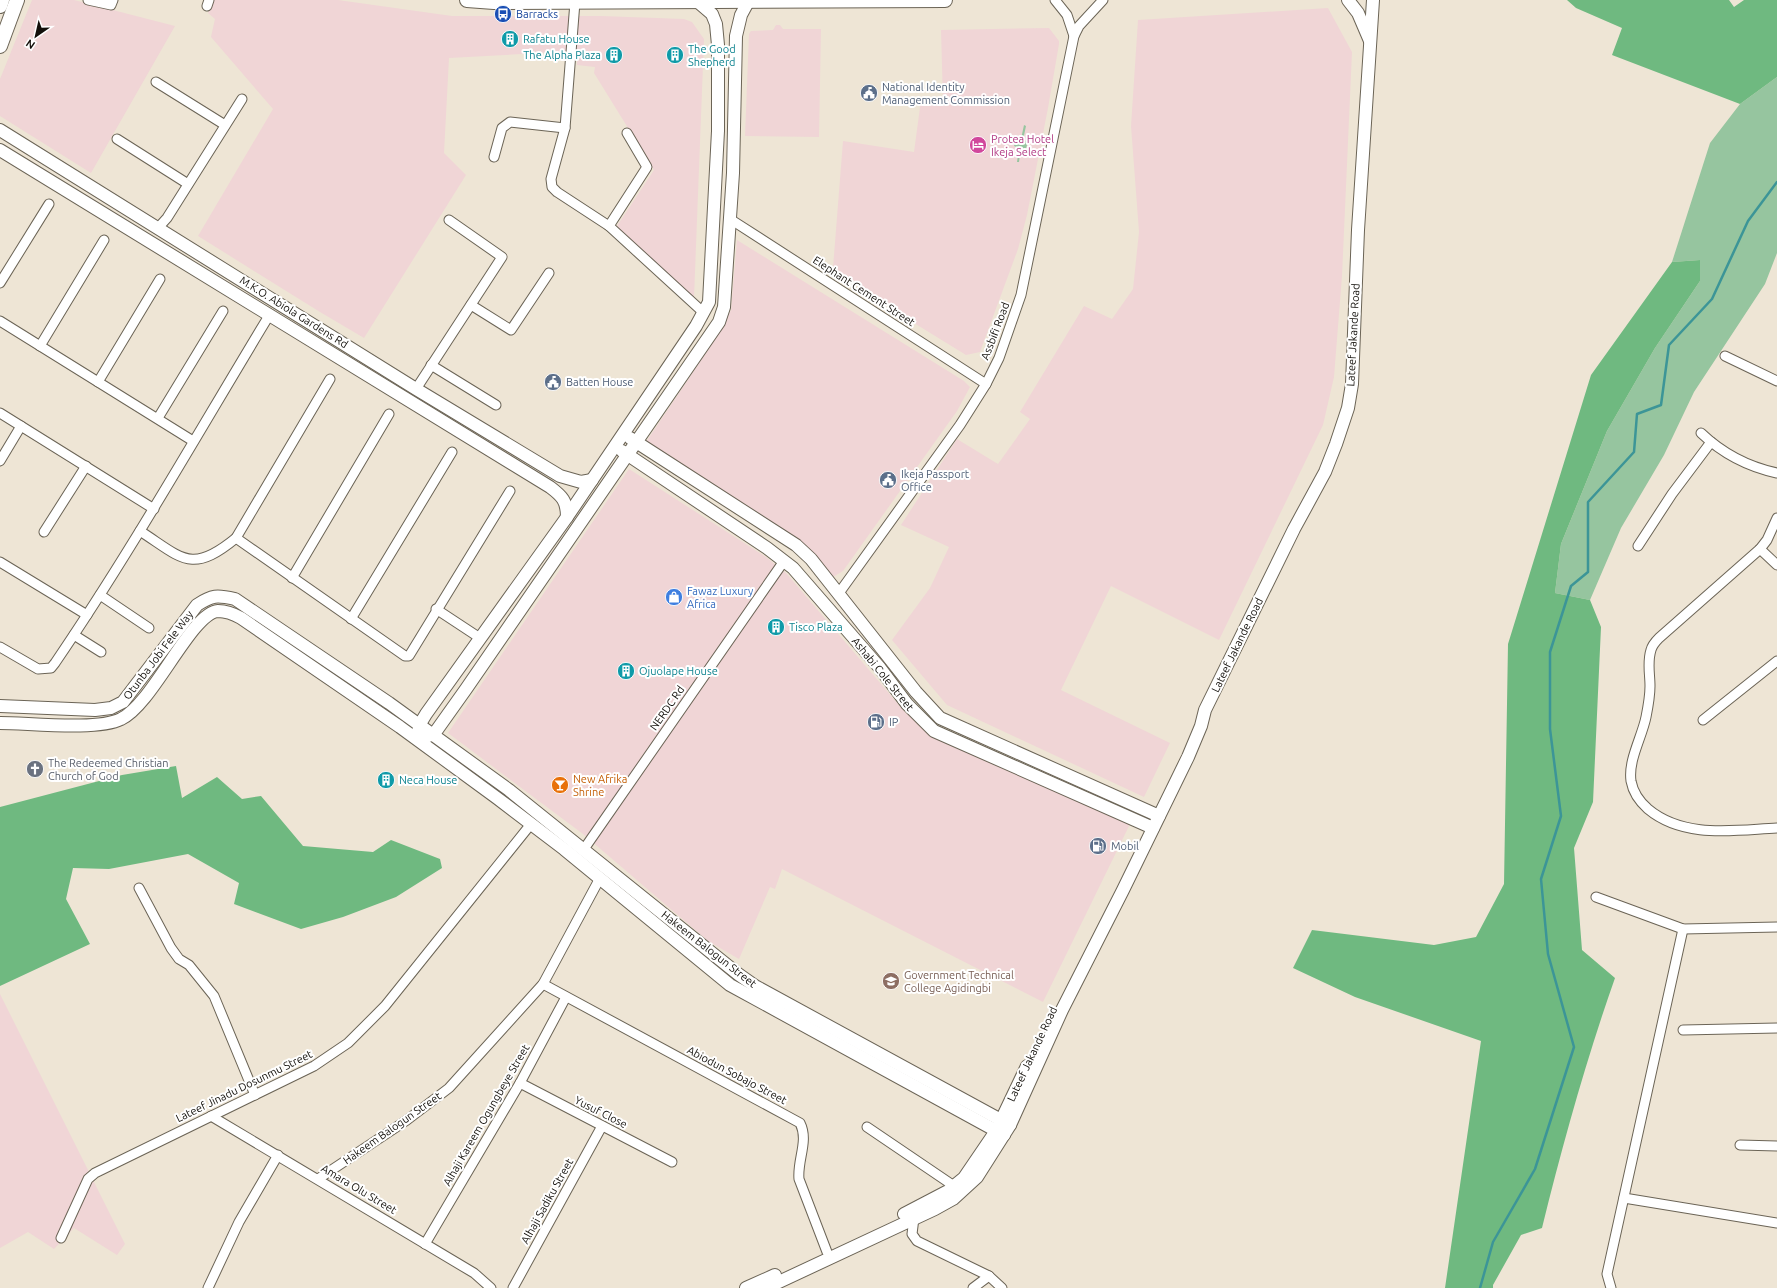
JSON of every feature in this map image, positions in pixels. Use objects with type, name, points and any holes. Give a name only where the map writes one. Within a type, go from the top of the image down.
[{"type":"main road","points":[[0,6],[2,0]]},
{"type":"main road","points":[[0,46],[17,0]]},
{"type":"main road","points":[[467,0],[494,2],[945,0]]},
{"type":"street","points":[[88,0],[111,5],[113,0]]},
{"type":"street","points":[[1055,0],[1067,15],[1074,36]]},
{"type":"street","points":[[1074,36],[1080,26],[1103,0]]},
{"type":"street","points":[[1348,0],[1358,13],[1370,42]]},
{"type":"street","points":[[575,2],[565,128],[551,179],[552,187],[557,192],[609,226],[704,313]]},
{"type":"street","points":[[698,2],[708,9],[716,24],[719,68],[718,131],[712,216],[709,302],[704,313],[567,517],[420,724],[417,739],[434,734],[719,322],[724,307],[733,173],[734,68],[738,23],[743,8],[748,2]]},
{"type":"street","name":"Lateef Jakande Road","points":[[766,1288],[953,1199],[970,1185],[1003,1128],[1055,1006],[1198,732],[1205,710],[1294,530],[1325,472],[1348,408],[1352,384],[1358,230],[1374,2]]},
{"type":"street","name":"Assbifi Road","points":[[839,593],[960,425],[986,384],[999,358],[1021,295],[1074,36]]},
{"type":"street","points":[[719,68],[734,68]]},
{"type":"street","points":[[156,82],[225,125]]},
{"type":"street","points":[[158,228],[242,99]]},
{"type":"street","points":[[494,157],[502,128],[510,122],[565,128]]},
{"type":"street","name":"M.K.O. Abiola Gardens Rd","points":[[0,130],[416,389],[560,476],[581,482],[592,480]]},
{"type":"street","points":[[609,226],[647,167],[627,133]]},
{"type":"street","points":[[117,139],[188,184]]},
{"type":"street","name":"M.K.O. Abiola Gardens Rd","points":[[0,150],[270,314],[550,487],[563,498],[567,507],[567,517]]},
{"type":"street","points":[[0,282],[49,204]]},
{"type":"street","name":"Elephant Cement Street","points":[[730,219],[986,384]]},
{"type":"street","points":[[416,389],[502,257],[449,220]]},
{"type":"street","points":[[40,346],[104,240]]},
{"type":"street","points":[[470,305],[511,330],[550,273]]},
{"type":"street","points":[[98,382],[160,279]]},
{"type":"street","points":[[158,418],[223,311]]},
{"type":"street","points":[[0,647],[32,666],[44,669],[51,668],[74,636],[154,509],[193,441],[270,314]]},
{"type":"street","points":[[0,321],[193,441]]},
{"type":"street","points":[[331,352],[339,340]]},
{"type":"street","points":[[1725,356],[1777,381]]},
{"type":"street","points":[[431,365],[496,405]]},
{"type":"street","points":[[140,531],[179,556],[194,560],[208,558],[236,538],[330,379]]},
{"type":"street","points":[[0,413],[154,509]]},
{"type":"street","points":[[292,578],[389,414]]},
{"type":"street","points":[[0,461],[21,426]]},
{"type":"street","name":"Ashabi Cole Street","points":[[623,433],[796,545],[811,559],[916,692],[940,718],[1155,814]]},
{"type":"street","points":[[1701,433],[1711,442],[1743,462],[1760,469],[1777,473]]},
{"type":"street","points":[[1638,546],[1672,494],[1711,442]]},
{"type":"street","name":"Ashabi Cole Street","points":[[614,446],[671,483],[793,568],[816,593],[907,704],[934,731],[1149,827]]},
{"type":"street","points":[[351,619],[452,452]]},
{"type":"street","points":[[44,532],[86,466]]},
{"type":"street","points":[[671,483],[680,470]]},
{"type":"street","points":[[236,538],[405,656],[409,656],[436,609],[510,491]]},
{"type":"street","points":[[1777,518],[1767,540],[1760,549],[1659,638],[1651,649],[1648,664],[1650,686],[1646,717],[1632,762],[1631,781],[1635,794],[1644,805],[1657,816],[1680,826],[1712,832],[1777,828]]},
{"type":"street","points":[[1760,549],[1777,565]]},
{"type":"street","name":"NERDC Rd","points":[[584,849],[784,561]]},
{"type":"street","points":[[0,562],[87,615]]},
{"type":"street","points":[[100,595],[149,628]]},
{"type":"street","name":"Otunba Jobi Fele Way","points":[[0,706],[94,710],[111,708],[123,702],[197,605],[208,597],[220,596],[235,599],[248,607],[434,734]]},
{"type":"street","points":[[436,609],[480,638]]},
{"type":"street","name":"Otunba Jobi Fele Way","points":[[0,723],[99,726],[120,720],[138,706],[206,615],[217,611],[229,612],[241,618],[417,739]]},
{"type":"street","points":[[74,636],[101,652]]},
{"type":"street","points":[[1703,720],[1777,661]]},
{"type":"street","points":[[151,664],[163,672]]},
{"type":"street","points":[[451,679],[466,689]]},
{"type":"street","name":"Hakeem Balogun Street","points":[[434,734],[510,790],[662,914],[755,986],[893,1068]]},
{"type":"street","name":"Hakeem Balogun Street","points":[[417,739],[531,824],[600,878],[730,985],[893,1068],[1003,1128]]},
{"type":"street","points":[[1102,807],[1109,794]]},
{"type":"street","name":"Lateef Jinadu Dosunmu Street","points":[[61,1238],[88,1179],[95,1173],[314,1066],[348,1043],[365,1028],[385,1006],[531,824]]},
{"type":"street","name":"Hakeem Balogun Street","points":[[318,1179],[408,1120],[449,1088],[543,984],[600,878]]},
{"type":"street","points":[[139,888],[179,959],[189,965],[214,996],[255,1095]]},
{"type":"street","points":[[1596,897],[1683,929],[1777,927]]},
{"type":"street","points":[[653,923],[662,914]]},
{"type":"street","points":[[1611,1288],[1607,1274],[1683,929]]},
{"type":"street","name":"Abiodun Sobajo Street","points":[[543,984],[800,1123],[804,1130],[804,1138],[798,1169],[799,1179],[827,1252]]},
{"type":"street","name":"Alhaji Kareem Ogungbeye Street","points":[[425,1244],[520,1083],[566,997]]},
{"type":"street","points":[[1683,1030],[1777,1028]]},
{"type":"street","name":"Yusuf Close","points":[[520,1083],[672,1162]]},
{"type":"street","name":"Amara Olu Street","points":[[211,1116],[474,1273],[491,1288]]},
{"type":"street","name":"Alhaji Sadiku Street","points":[[513,1288],[602,1126]]},
{"type":"street","points":[[867,1127],[954,1186]]},
{"type":"street","name":"Lateef Jakande Road","points":[[746,1288],[827,1252],[917,1208],[954,1186],[969,1172],[1003,1128]]},
{"type":"street","points":[[1740,1145],[1777,1146]]},
{"type":"street","points":[[208,1288],[239,1222],[278,1155]]},
{"type":"street","points":[[1624,1198],[1777,1223]]},
{"type":"street","points":[[914,1218],[912,1234],[917,1241],[989,1276],[1002,1288]]},
{"type":"street","points":[[973,1288],[989,1276]]},
{"type":"shaded area","points":[[32,0],[74,0],[175,26],[91,173],[0,116],[0,79]]},
{"type":"shaded area","points":[[213,0],[338,0],[452,16],[601,16],[684,19],[692,22],[704,39],[694,298],[618,230],[617,226],[654,170],[594,73],[595,67],[577,65],[577,51],[449,58],[444,153],[466,175],[364,338],[320,312],[198,236],[273,109],[211,37],[215,19],[208,13]]},
{"type":"shaded area","points":[[1328,8],[1352,52],[1342,276],[1334,377],[1323,425],[1219,640],[1111,586],[1061,690],[1170,743],[1144,797],[947,705],[892,640],[930,588],[949,547],[901,525],[957,439],[998,464],[1030,419],[1020,412],[1084,306],[1112,319],[1133,289],[1139,232],[1131,126],[1138,20]]},
{"type":"shaded area","points":[[776,25],[780,25],[783,29],[821,29],[819,137],[745,136],[749,34],[751,31],[773,30]]},
{"type":"shaded area","points":[[1049,28],[1059,41],[1059,44],[1027,215],[1018,249],[980,352],[966,355],[888,307],[889,304],[833,268],[843,141],[914,152],[921,100],[943,102],[941,30]]},
{"type":"shaded area","points":[[737,240],[964,381],[970,387],[957,411],[843,571],[833,577],[805,546],[646,442],[718,335],[731,310]]},
{"type":"shaded area","points":[[629,469],[766,557],[787,574],[905,712],[932,735],[1130,824],[1043,1002],[782,869],[775,889],[770,887],[739,959],[708,941],[583,834],[448,733]]},
{"type":"shaded area","points":[[0,994],[125,1244],[117,1255],[74,1228],[54,1249],[28,1232],[0,1248]]},
{"type":"green space","points":[[1567,0],[1729,0],[1734,7],[1744,0],[1777,0],[1777,77],[1740,104],[1612,55],[1622,28],[1576,8]]},
{"type":"green space","points":[[1777,77],[1777,253],[1765,284],[1694,392],[1664,455],[1621,528],[1590,600],[1555,593],[1561,544],[1607,431],[1655,348],[1700,281],[1700,260],[1672,262],[1710,143],[1740,104]]},
{"type":"green space","points":[[1024,125],[1026,126],[1023,140],[1028,141],[1026,149],[1021,148],[1019,162],[1017,162],[1019,148],[1014,146],[1016,138],[1021,139]]},
{"type":"green space","points":[[1700,260],[1700,281],[1655,348],[1607,431],[1561,544],[1555,593],[1590,600],[1601,627],[1593,802],[1574,848],[1582,950],[1615,978],[1594,1040],[1558,1165],[1542,1228],[1521,1235],[1493,1285],[1493,1288],[1445,1288],[1481,1041],[1355,997],[1293,968],[1312,930],[1434,945],[1476,937],[1504,884],[1508,644],[1591,375],[1672,262]]},
{"type":"green space","points":[[176,766],[182,798],[217,777],[242,799],[261,796],[303,846],[373,852],[391,840],[440,859],[442,868],[396,897],[343,917],[301,929],[234,904],[239,883],[188,854],[109,869],[73,868],[66,899],[90,944],[0,986],[0,807],[122,775]]},
{"type":"waterway","points":[[1480,1288],[1493,1242],[1535,1169],[1574,1047],[1548,954],[1541,879],[1561,816],[1550,729],[1550,652],[1571,586],[1588,572],[1588,502],[1634,452],[1637,414],[1661,405],[1669,345],[1712,299],[1748,221],[1777,182]]},
{"type":"place","name":"Barracks","points":[[503,14]]},
{"type":"place","name":"Rafatu House","points":[[510,39]]},
{"type":"place","name":"The Alpha Plaza","points":[[614,55]]},
{"type":"place","name":"The Good Shepherd","points":[[675,55]]},
{"type":"place","name":"National Identity Management Commission","points":[[869,93]]},
{"type":"place","name":"Protea Hotel Ikeja Select","points":[[978,145]]},
{"type":"place","name":"Batten House","points":[[553,382]]},
{"type":"place","name":"Ikeja Passport Office","points":[[888,480]]},
{"type":"place","name":"Fawaz Luxury Africa","points":[[674,597]]},
{"type":"place","name":"Tisco Plaza","points":[[776,627]]},
{"type":"place","name":"Ojuolape House","points":[[626,671]]},
{"type":"place","name":"IP","points":[[876,722]]},
{"type":"place","name":"The Redeemed Christian Church of God","points":[[35,769]]},
{"type":"place","name":"Neca House","points":[[386,780]]},
{"type":"place","name":"New Afrika Shrine","points":[[560,785]]},
{"type":"place","name":"Mobil","points":[[1098,846]]},
{"type":"place","name":"Government Technical College Agidingbi","points":[[891,981]]}]
